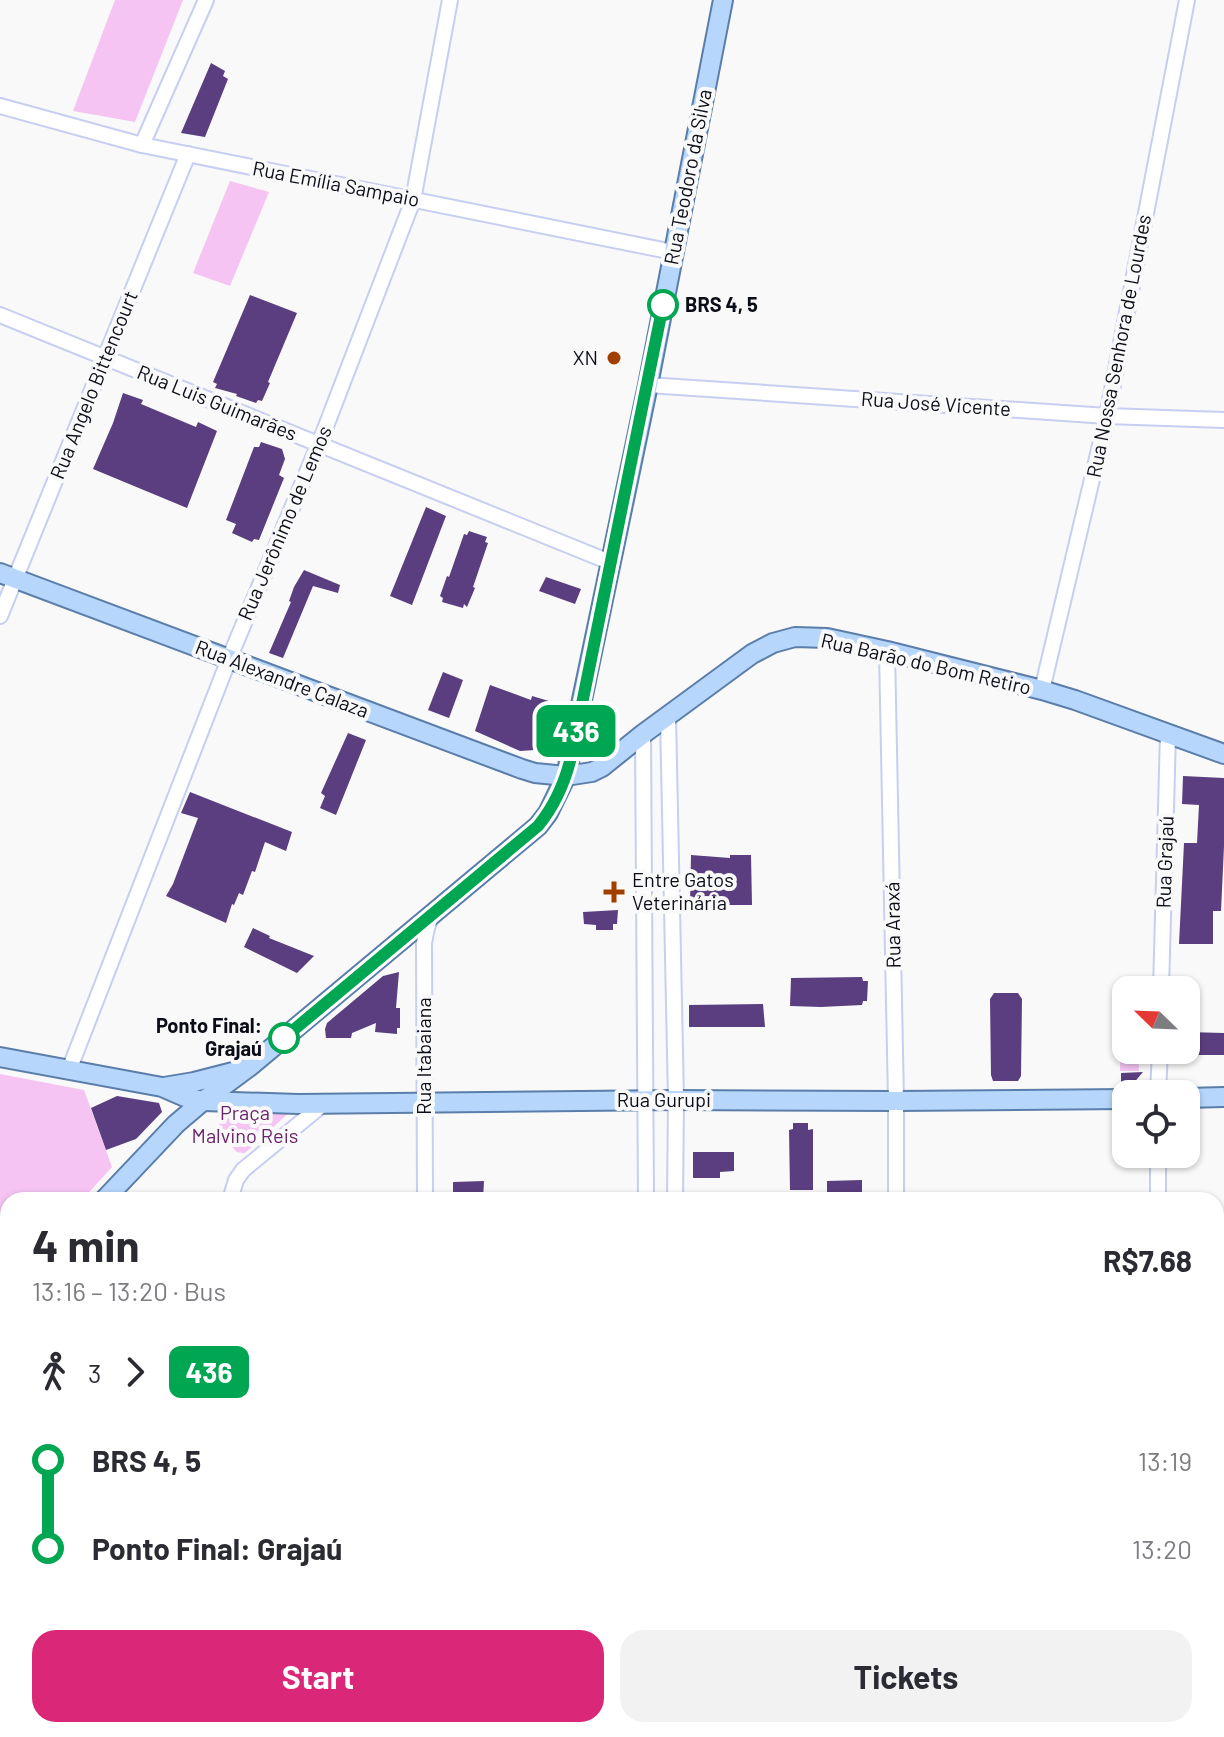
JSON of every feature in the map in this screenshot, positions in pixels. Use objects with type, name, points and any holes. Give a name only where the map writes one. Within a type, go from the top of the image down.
[{"type":"main road","name":"Rua Teodoro da Silva","points":[[566,776],[612,563],[723,0]]},
{"type":"main road","name":"Rua Alexandre Calaza","points":[[8,576],[522,769],[566,776]]},
{"type":"main road","name":"Rua Barão do Bom Retiro","points":[[566,776],[592,772],[602,767],[752,654],[773,643],[795,637],[827,638],[1042,690],[1224,754]]},
{"type":"main road","points":[[112,1192],[176,1124],[538,826],[566,776]]},
{"type":"main road","points":[[0,1057],[162,1087],[203,1101]]},
{"type":"main road","points":[[162,1087],[249,1067]]},
{"type":"main road","points":[[1200,1098],[1224,1097]]},
{"type":"main road","name":"Rua Gurupi","points":[[203,1101],[322,1105],[645,1100],[1112,1099]]},
{"type":"street","points":[[142,145],[206,0]]},
{"type":"street","name":"Rua Jerônimo de Lemos","points":[[69,1070],[229,659],[319,445],[413,200],[450,0]]},
{"type":"street","name":"Rua Nossa Senhora de Lourdes","points":[[1042,690],[1107,416],[1187,0]]},
{"type":"street","name":"Rua Emília Sampaio","points":[[0,106],[142,145],[673,252]]},
{"type":"street","name":"Rua Angelo Bittencourt","points":[[0,616],[8,576],[104,358],[188,154]]},
{"type":"street","name":"Rua Luis Guimarães","points":[[0,315],[612,563]]},
{"type":"street","name":"Rua José Vicente","points":[[648,385],[1107,416],[1224,420]]},
{"type":"street","name":"Rua Araxá","points":[[887,651],[896,1192]]},
{"type":"street","points":[[668,716],[675,1192]]},
{"type":"street","points":[[643,734],[646,1192]]},
{"type":"street","name":"Rua Grajaú","points":[[1161,976],[1168,734]]},
{"type":"street","name":"Rua Itabaiana","points":[[425,1192],[424,943],[432,914]]},
{"type":"street","points":[[232,1192],[243,1170],[322,1105]]},
{"type":"street","points":[[1158,1168],[1158,1192]]},
{"type":"green space","points":[[115,0],[183,0],[135,122],[73,111]]},
{"type":"green space","points":[[230,181],[269,192],[230,286],[193,273]]},
{"type":"green space","points":[[1120,1064],[1139,1064],[1139,1071],[1120,1071]]},
{"type":"green space","points":[[0,1074],[84,1090],[112,1167],[89,1192],[0,1192]]},
{"type":"green space","name":"Praça Malvino Reis","points":[[237,1104],[294,1108],[245,1153],[241,1153],[218,1130],[220,1121]]},
{"type":"building","points":[[211,63],[225,71],[223,76],[228,79],[205,137],[181,133]]},
{"type":"building","points":[[250,295],[297,313],[262,401],[256,403],[215,388],[217,384],[213,382]]},
{"type":"building","points":[[123,393],[196,427],[198,422],[217,431],[187,508],[93,469]]},
{"type":"building","points":[[261,442],[282,449],[285,459],[279,475],[284,478],[259,540],[252,542],[232,533],[236,524],[226,520],[254,447],[259,447]]},
{"type":"building","points":[[426,507],[446,516],[412,605],[390,596]]},
{"type":"building","points":[[469,531],[487,537],[485,542],[488,543],[475,588],[467,607],[464,604],[463,608],[442,602],[440,596],[464,534],[467,535]]},
{"type":"building","points":[[304,570],[340,585],[338,593],[313,586],[283,658],[269,653],[291,602],[294,587]]},
{"type":"building","points":[[546,577],[581,589],[575,604],[539,591]]},
{"type":"building","points":[[443,672],[463,680],[449,718],[428,710]]},
{"type":"building","points":[[490,685],[531,700],[532,696],[559,704],[550,740],[535,750],[520,751],[475,731]]},
{"type":"building","points":[[348,733],[366,740],[336,815],[320,808],[325,796],[321,793]]},
{"type":"building","points":[[1183,776],[1224,778],[1221,911],[1213,911],[1213,944],[1179,944],[1184,843],[1197,843],[1199,805],[1182,804]]},
{"type":"building","points":[[190,792],[292,832],[286,851],[265,842],[255,872],[252,871],[243,895],[239,893],[232,904],[226,923],[166,896],[198,818],[181,813]]},
{"type":"building","points":[[691,855],[730,858],[730,855],[751,855],[752,905],[690,905]]},
{"type":"building","points":[[618,910],[617,924],[613,924],[613,930],[596,930],[596,925],[584,924],[583,912]]},
{"type":"building","points":[[253,928],[269,938],[314,956],[297,973],[244,947]]},
{"type":"building","points":[[399,972],[396,1008],[400,1008],[400,1028],[397,1028],[397,1034],[375,1032],[376,1023],[352,1033],[351,1038],[326,1038],[327,1023],[383,976]]},
{"type":"building","points":[[862,977],[863,981],[868,981],[867,1001],[863,1001],[862,1005],[790,1006],[791,978]]},
{"type":"building","points":[[994,993],[1018,993],[1022,999],[1021,1076],[1018,1081],[993,1081],[991,1075],[990,999]]},
{"type":"building","points":[[763,1004],[765,1027],[689,1027],[689,1005]]},
{"type":"building","points":[[1200,1032],[1224,1033],[1224,1055],[1200,1055]]},
{"type":"building","points":[[1143,1072],[1136,1080],[1121,1080],[1121,1073]]},
{"type":"building","points":[[117,1096],[159,1103],[162,1112],[136,1139],[106,1150],[91,1108]]},
{"type":"building","points":[[793,1123],[808,1123],[808,1130],[813,1129],[813,1190],[790,1190],[789,1130],[793,1129]]},
{"type":"building","points":[[693,1152],[734,1152],[734,1171],[720,1172],[720,1178],[693,1178]]},
{"type":"building","points":[[862,1180],[862,1192],[827,1192],[827,1181]]},
{"type":"building","points":[[484,1181],[483,1192],[453,1192],[453,1182]]},
{"type":"bus line","name":"436","points":[[284,1038],[538,826],[555,800],[572,753],[663,305]]},
{"type":"place","name":"BRS 4, 5","points":[[663,305]]},
{"type":"place","name":"XN","points":[[614,358]]},
{"type":"place","name":"Entre Gatos Veterinária","points":[[614,892]]},
{"type":"place","name":"Ponto Final: Grajaú","points":[[284,1038]]}]
